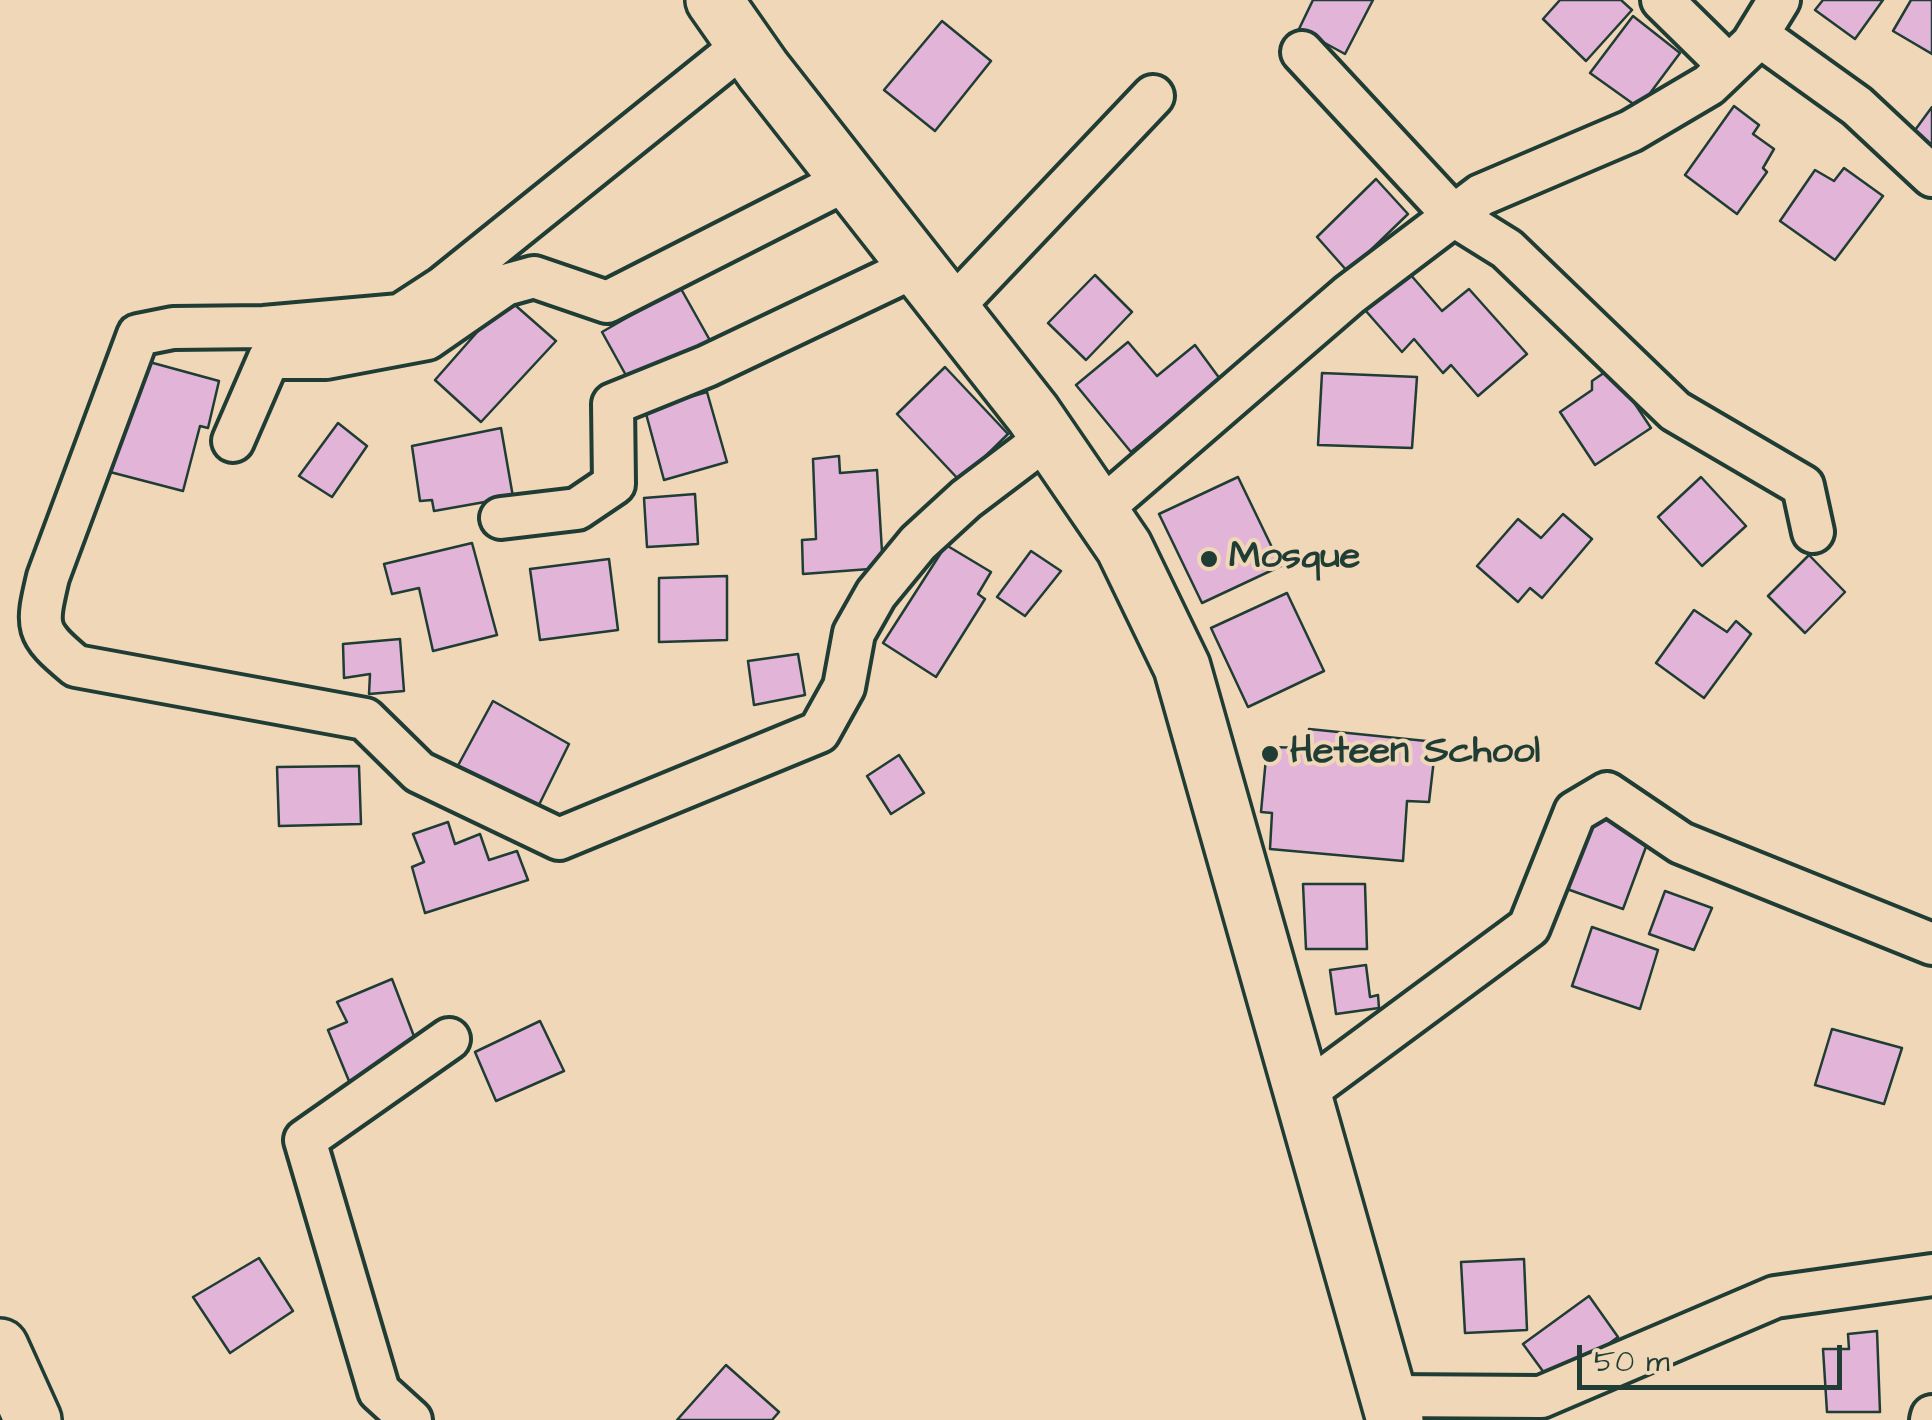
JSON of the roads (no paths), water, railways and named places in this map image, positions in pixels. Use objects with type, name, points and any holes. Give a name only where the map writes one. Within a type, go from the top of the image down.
[{"type":"street","points":[[714,0],[1048,436],[1124,547],[1182,667],[1392,1408],[1541,1397],[1775,1297],[1932,1275]]},
{"type":"street","points":[[1662,0],[1729,66]]},
{"type":"street","points":[[1099,510],[1349,295],[1481,194],[1632,131],[1709,85],[1758,35],[1779,0]]},
{"type":"street","points":[[1758,35],[1857,106],[1932,176]]},
{"type":"street","points":[[745,44],[443,288],[400,315],[264,327],[172,328],[138,335],[48,577],[39,618],[47,642],[76,666],[364,720],[419,772],[559,839],[819,732],[844,687],[854,633],[876,594],[918,543],[966,499],[1048,436]]},
{"type":"street","points":[[1302,52],[1454,216],[1507,249],[1674,411],[1803,486],[1813,532]]},
{"type":"street","points":[[951,309],[1153,96]]},
{"type":"street","points":[[233,441],[269,358],[326,358],[428,339],[504,286],[534,277],[607,302],[849,179]]},
{"type":"street","points":[[501,518],[577,508],[614,484],[613,404],[706,366],[917,266]]},
{"type":"street","points":[[1303,1094],[1529,927],[1575,812],[1607,792],[1680,843],[1932,944]]},
{"type":"street","points":[[411,1420],[380,1392],[305,1140],[448,1039]]},
{"type":"street","points":[[0,1347],[32,1420]]},
{"type":"place","name":"Mosque","points":[[1209,559]]},
{"type":"place","name":"Heteen School","points":[[1270,754]]}]
